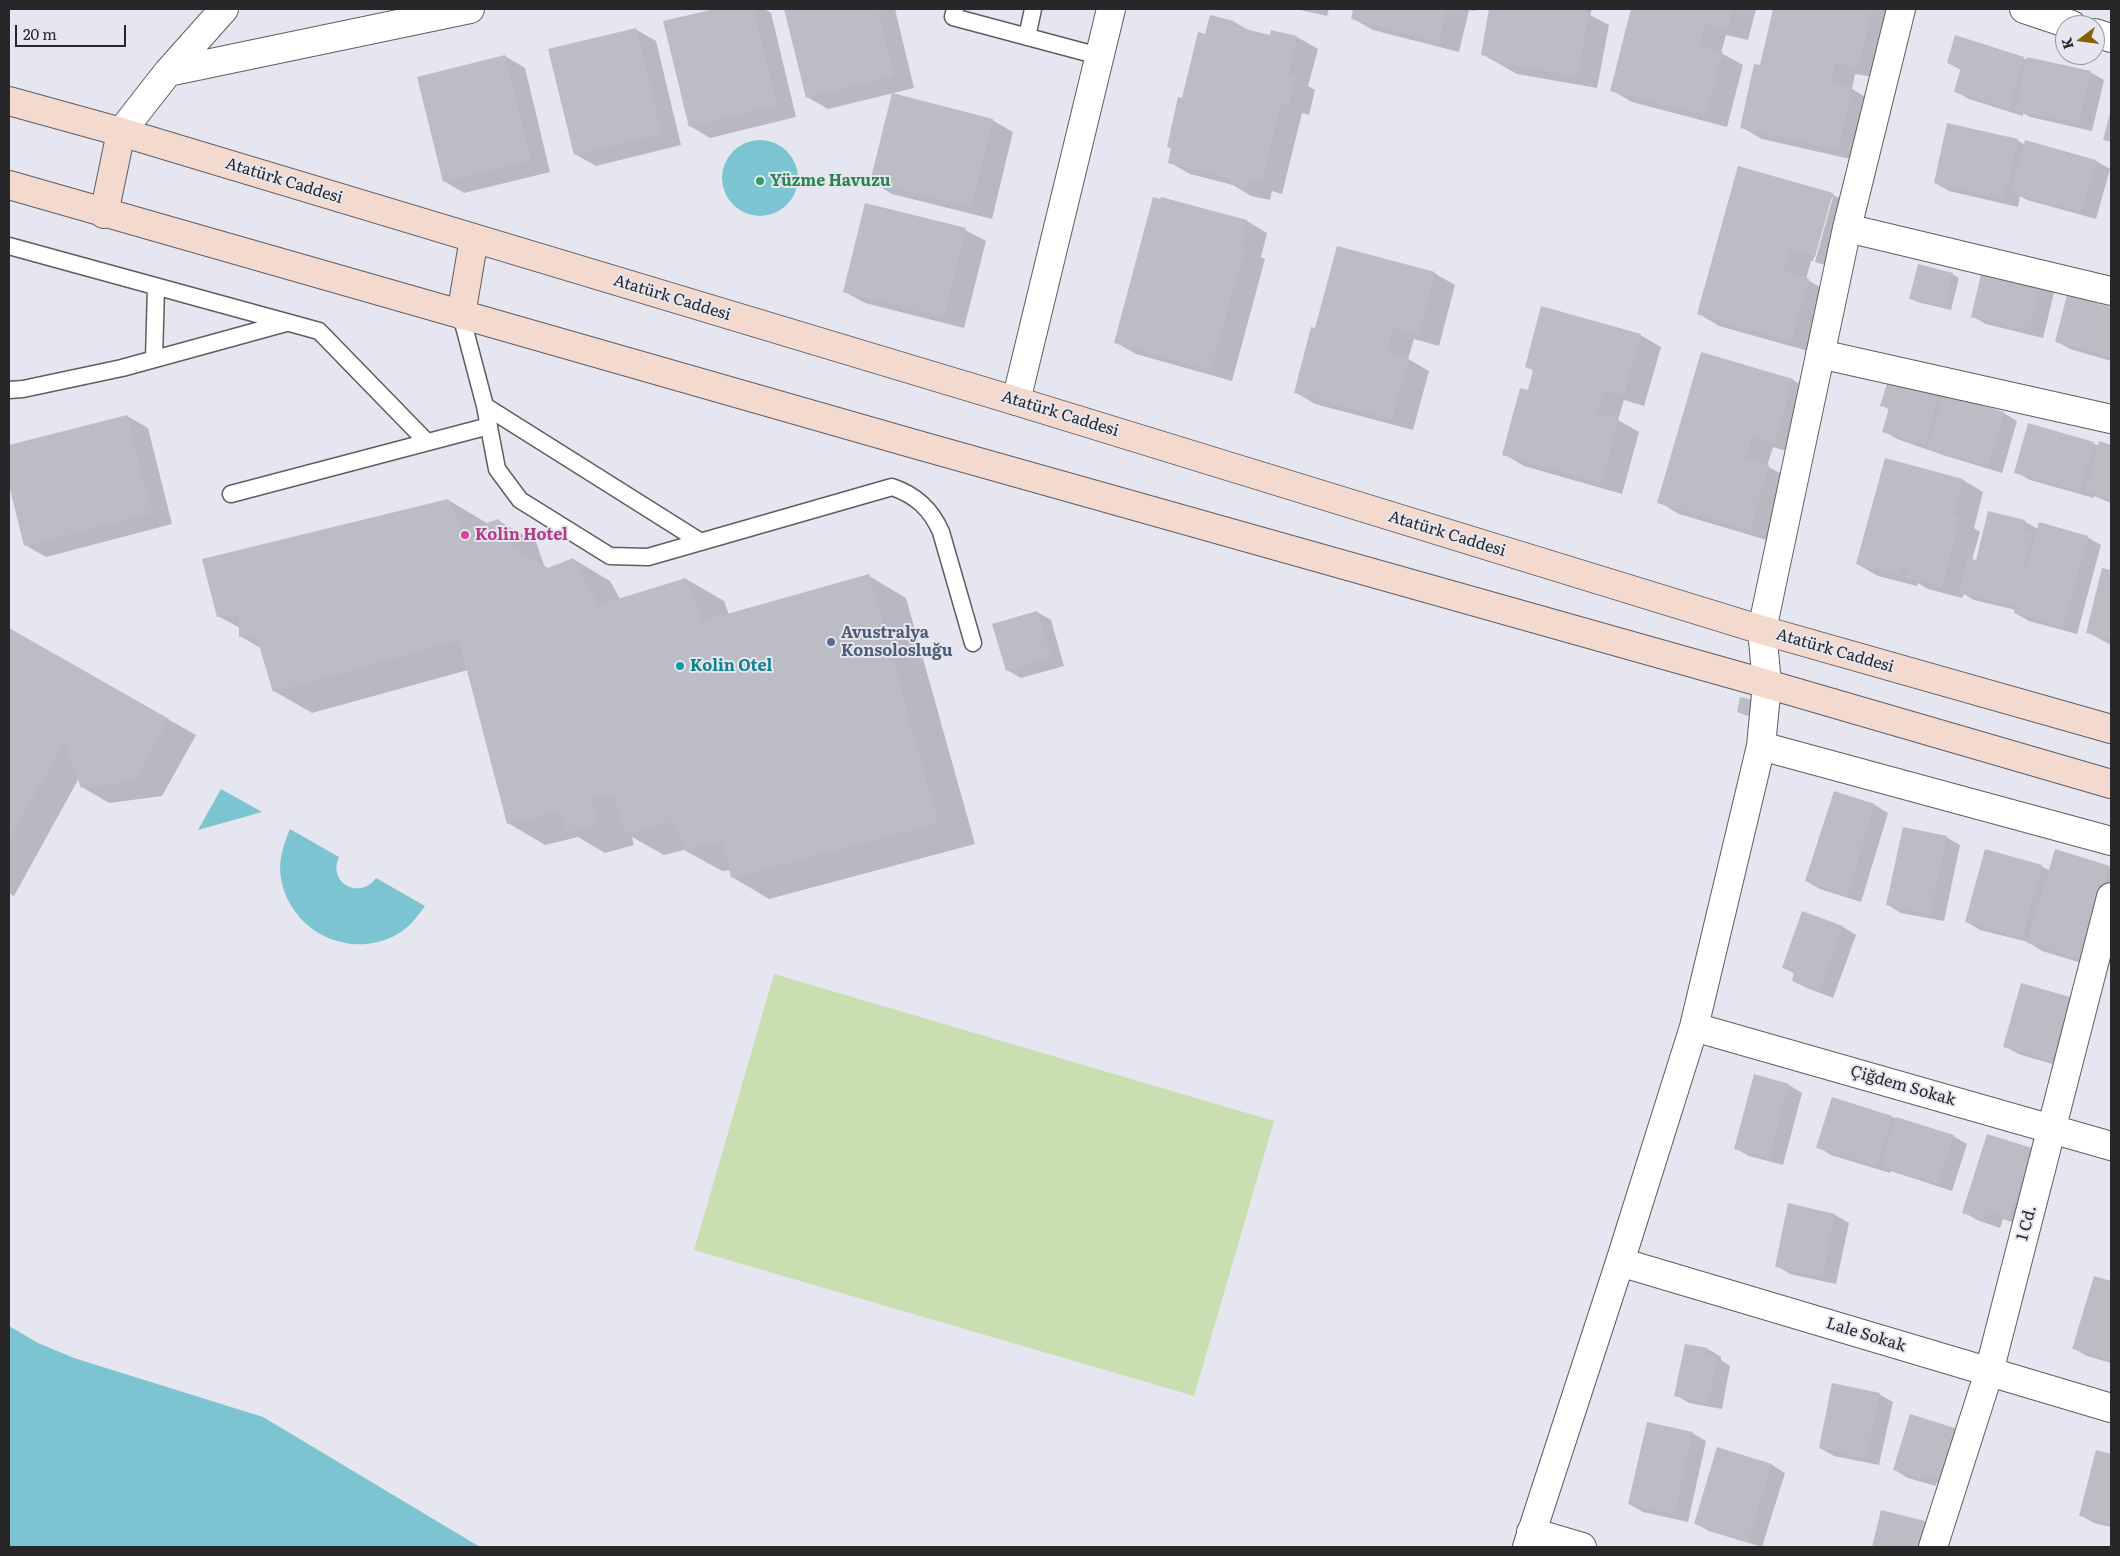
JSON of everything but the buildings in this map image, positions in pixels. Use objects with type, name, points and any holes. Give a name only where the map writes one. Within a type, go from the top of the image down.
[{"type":"main road","name":"Atatürk Caddesi","points":[[9,101],[121,132],[1016,401],[1762,630],[2111,729]]},
{"type":"main road","points":[[104,214],[121,132]]},
{"type":"main road","points":[[9,185],[104,214],[1767,684],[2111,784]]},
{"type":"main road","points":[[462,315],[474,238]]},
{"type":"street","points":[[121,132],[168,72],[224,9]]},
{"type":"street","points":[[168,72],[470,9]]},
{"type":"street","points":[[1016,401],[1111,9]]},
{"type":"street","points":[[1582,1547],[1529,1540],[1620,1262],[1694,1026],[1761,746],[1767,684],[1762,630],[1847,228],[1901,9]]},
{"type":"street","points":[[2024,9],[2055,19]]},
{"type":"street","points":[[1847,228],[2111,291]]},
{"type":"street","points":[[1820,354],[2111,419]]},
{"type":"street","points":[[1761,746],[2111,841]]},
{"type":"street","name":"1 Cd.","points":[[1933,1547],[1989,1372],[2111,897]]},
{"type":"street","name":"Çiğdem Sokak","points":[[1694,1026],[2111,1146]]},
{"type":"street","name":"Lale Sokak","points":[[1620,1262],[2111,1408]]},
{"type":"lane","points":[[954,9],[953,17],[1099,56]]},
{"type":"lane","points":[[1027,37],[1033,9]]},
{"type":"lane","points":[[9,246],[319,331],[427,442]]},
{"type":"lane","points":[[154,360],[156,286]]},
{"type":"lane","points":[[462,315],[498,469],[520,500],[610,556],[648,557],[892,487],[903,490],[925,506],[935,518],[941,532],[973,643]]},
{"type":"lane","points":[[9,390],[22,389],[154,360],[286,323]]},
{"type":"lane","points":[[484,406],[701,542]]},
{"type":"lane","points":[[231,494],[488,426]]},
{"type":"green space","points":[[774,974],[1274,1121],[1194,1396],[694,1250]]},
{"type":"water","name":"Yüzme Havuzu","points":[[760,140],[775,143],[787,151],[795,163],[798,178],[795,193],[787,205],[775,213],[760,216],[745,213],[733,205],[725,193],[722,178],[725,163],[733,151],[745,143]]},
{"type":"water","points":[[221,789],[262,812],[198,830]]},
{"type":"water","points":[[290,829],[339,857],[336,866],[337,874],[341,881],[347,885],[361,888],[369,885],[376,878],[425,906],[405,929],[396,935],[376,942],[357,944],[338,941],[320,934],[292,908],[284,890],[280,864],[283,848]]},
{"type":"water","points":[[9,1326],[38,1343],[74,1358],[263,1417],[480,1547],[9,1547]]},
{"type":"place","name":"Yüzme Havuzu","points":[[760,181]]},
{"type":"place","name":"Kolin Hotel","points":[[465,535]]},
{"type":"place","name":"Avustralya Konsolosluğu","points":[[831,642]]},
{"type":"place","name":"Kolin Otel","points":[[680,666]]}]
